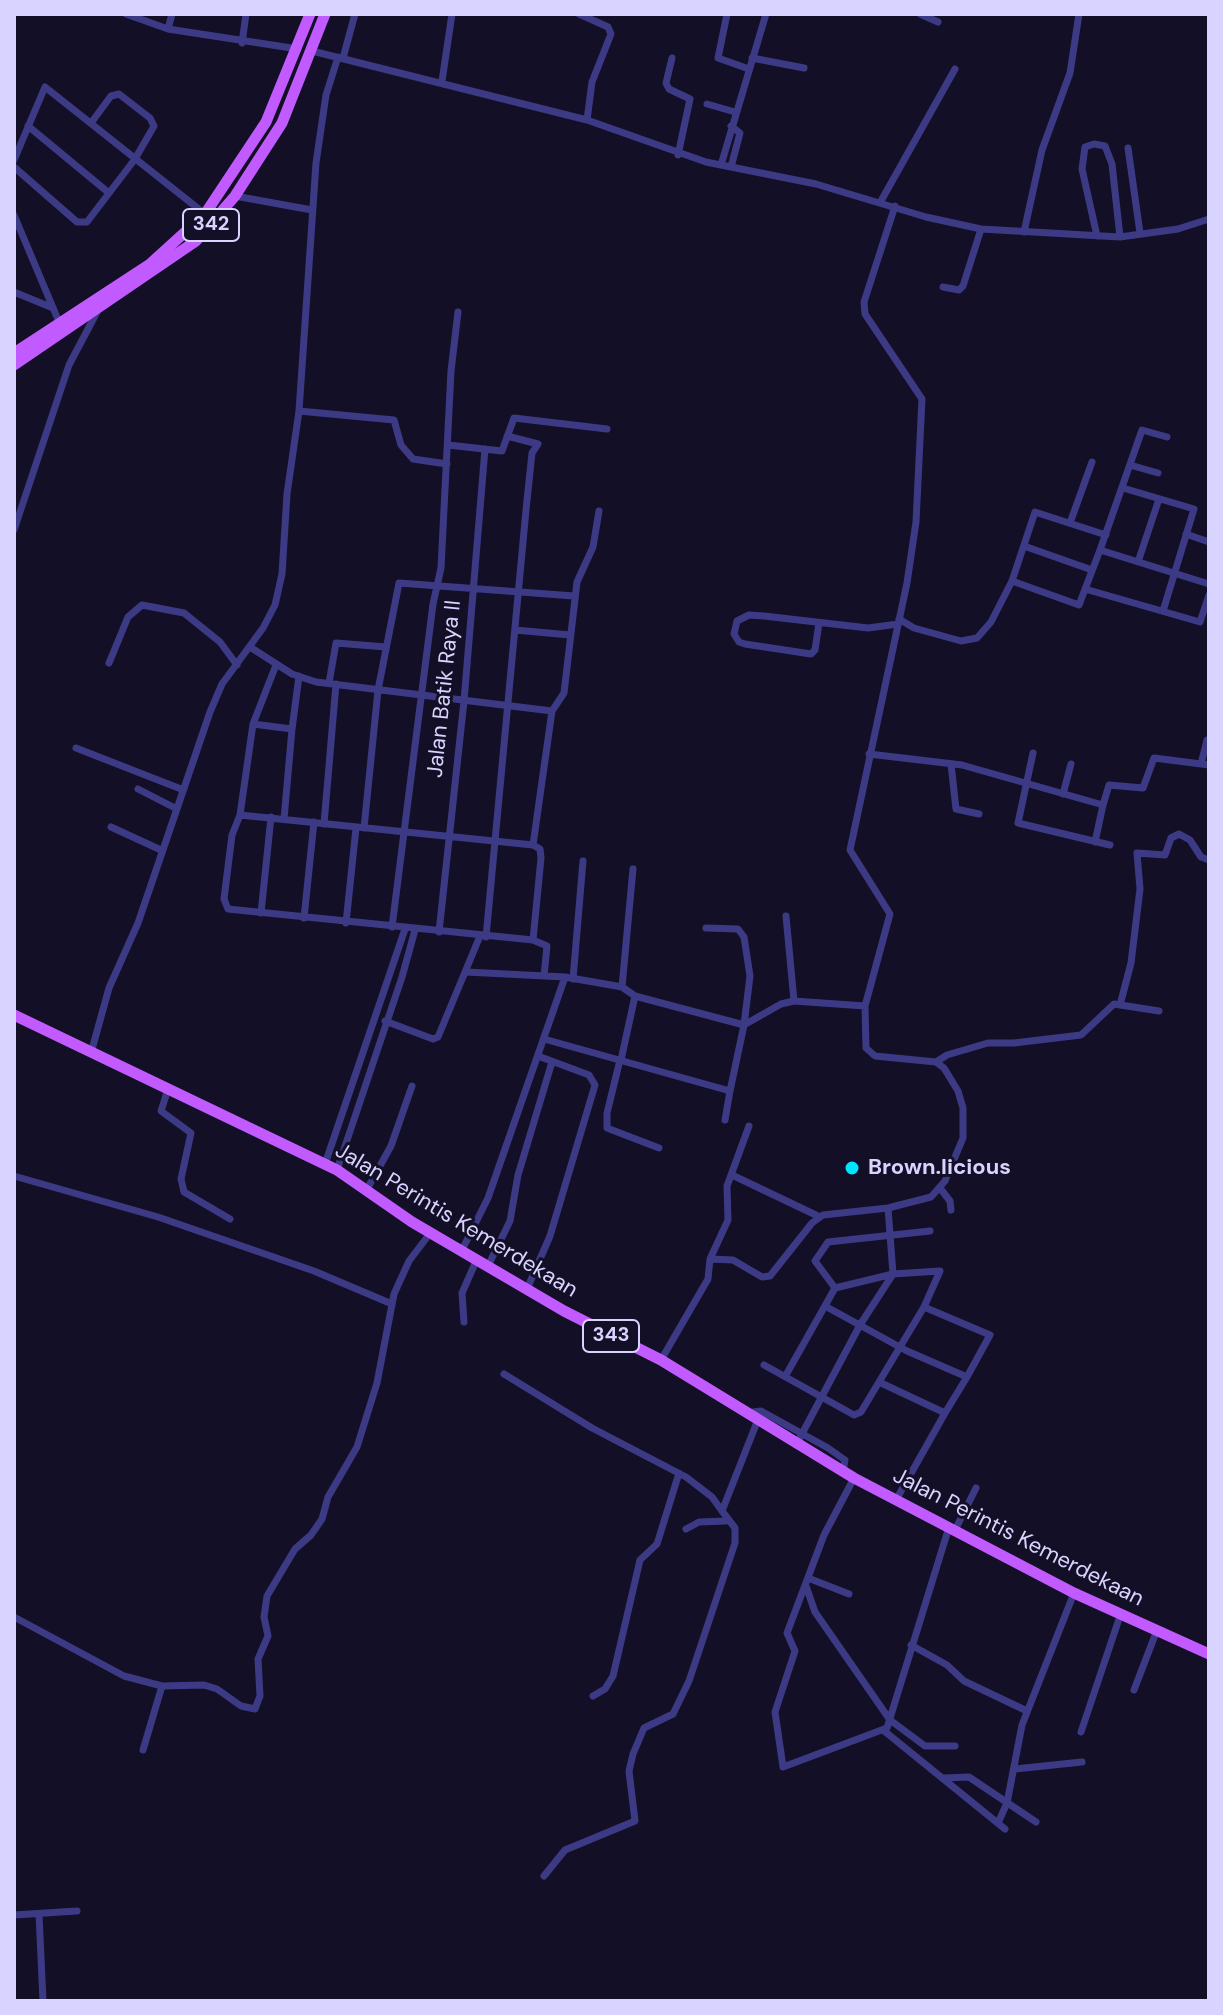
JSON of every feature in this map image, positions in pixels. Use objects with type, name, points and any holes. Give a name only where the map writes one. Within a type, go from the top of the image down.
[{"type":"main road","name":"342","points":[[14,353],[150,264],[205,214],[250,151],[282,87],[310,14]]},
{"type":"main road","name":"342","points":[[14,365],[188,248],[235,196],[282,123],[325,14]]},
{"type":"main road","points":[[282,87],[296,92]]},
{"type":"main road","name":"Jalan Perintis Kemerdekaan","points":[[14,1015],[337,1170],[483,1263],[621,1342],[661,1360],[757,1422],[799,1440],[849,1475],[1074,1593],[1209,1654]]},
{"type":"street","points":[[126,14],[168,29],[242,43],[298,49]]},
{"type":"street","points":[[168,29],[172,14]]},
{"type":"street","points":[[242,43],[246,14]]},
{"type":"street","points":[[91,1053],[109,988],[138,923],[181,789],[222,684],[250,647],[275,605],[282,574],[287,494],[299,411],[312,210],[326,95],[355,14]]},
{"type":"street","points":[[442,81],[452,14]]},
{"type":"street","points":[[579,14],[608,27],[611,34],[592,82],[587,120]]},
{"type":"street","points":[[727,14],[718,58],[749,69]]},
{"type":"street","points":[[721,165],[766,14]]},
{"type":"street","points":[[920,14],[938,22]]},
{"type":"street","points":[[1024,232],[1042,150],[1070,73],[1079,14]]},
{"type":"street","points":[[312,51],[442,81],[587,120],[678,155],[881,201],[981,229],[1120,237],[1178,229],[1209,219]]},
{"type":"street","points":[[672,58],[667,86],[690,99],[678,155]]},
{"type":"street","points":[[752,58],[804,68]]},
{"type":"street","points":[[881,201],[955,69]]},
{"type":"street","points":[[14,160],[45,87],[205,214]]},
{"type":"street","points":[[14,167],[81,223],[87,222],[153,131],[150,118],[116,94],[91,123]]},
{"type":"street","points":[[707,104],[735,112]]},
{"type":"street","points":[[28,126],[109,193]]},
{"type":"street","points":[[731,126],[740,133],[731,167]]},
{"type":"street","points":[[1097,236],[1082,169],[1085,147],[1094,144],[1105,146],[1112,164],[1120,237]]},
{"type":"street","points":[[1128,148],[1140,233]]},
{"type":"street","points":[[235,196],[312,210]]},
{"type":"street","points":[[710,1259],[733,1260],[758,1275],[770,1276],[820,1217],[850,1209],[888,1208],[931,1197],[940,1188],[956,1160],[965,1124],[958,1091],[950,1075],[936,1062],[869,1053],[865,1006],[891,919],[887,905],[850,850],[899,622],[916,522],[922,399],[865,314],[864,302],[895,206]]},
{"type":"street","points":[[14,215],[59,322]]},
{"type":"street","points":[[943,287],[959,290],[963,286],[981,229]]},
{"type":"street","points":[[14,292],[53,308]]},
{"type":"street","points":[[14,530],[69,365],[98,310]]},
{"type":"street","points":[[392,927],[437,585],[458,312]]},
{"type":"street","points":[[299,411],[394,420],[401,445],[413,459],[447,464]]},
{"type":"street","points":[[448,445],[502,451],[511,420],[518,418],[607,429]]},
{"type":"street","points":[[1012,581],[1079,605],[1142,430],[1167,437]]},
{"type":"street","points":[[376,1017],[433,1039],[438,1037],[483,937],[532,453],[538,444],[507,436]]},
{"type":"street","name":"Jalan Batik Raya II","points":[[439,932],[464,701],[485,449]]},
{"type":"street","points":[[1070,523],[1092,462]]},
{"type":"street","points":[[1130,465],[1158,473]]},
{"type":"street","points":[[1123,488],[1194,509],[1163,611]]},
{"type":"street","points":[[1138,562],[1159,499]]},
{"type":"street","points":[[533,845],[552,711],[564,693],[574,596],[593,547],[599,511]]},
{"type":"street","points":[[819,623],[815,650],[811,654],[745,644],[739,642],[734,634],[737,621],[749,615],[868,628],[899,622],[961,641],[977,638],[991,622],[1012,581],[1035,512],[1106,535]]},
{"type":"street","points":[[1186,534],[1209,542]]},
{"type":"street","points":[[1024,546],[1092,570]]},
{"type":"street","points":[[1100,550],[1209,584]]},
{"type":"street","points":[[346,923],[378,690],[399,583],[574,596]]},
{"type":"street","points":[[1085,589],[1200,622],[1209,595]]},
{"type":"street","points":[[109,663],[128,617],[142,605],[184,613],[220,642],[237,665]]},
{"type":"street","points":[[515,630],[570,635]]},
{"type":"street","points":[[324,824],[336,643],[386,647]]},
{"type":"street","points":[[250,647],[299,676],[332,684],[552,711]]},
{"type":"street","points":[[276,665],[253,724],[240,815],[232,835],[223,903],[228,909],[410,930],[533,940],[547,946],[544,976]]},
{"type":"street","points":[[284,819],[299,676]]},
{"type":"street","points":[[253,724],[292,729]]},
{"type":"street","points":[[1095,842],[1109,785],[1143,788],[1154,758],[1205,765],[1207,740]]},
{"type":"street","points":[[76,748],[181,789]]},
{"type":"street","points":[[1033,753],[1018,823],[1110,845]]},
{"type":"street","points":[[869,754],[951,764],[1103,805]]},
{"type":"street","points":[[951,764],[956,809],[979,814]]},
{"type":"street","points":[[1063,794],[1071,764]]},
{"type":"street","points":[[138,789],[175,808]]},
{"type":"street","points":[[240,815],[533,845],[540,849],[541,858],[533,940]]},
{"type":"street","points":[[261,913],[271,817]]},
{"type":"street","points":[[304,918],[314,822]]},
{"type":"street","points":[[111,827],[161,850]]},
{"type":"street","points":[[1120,1005],[1131,963],[1140,889],[1136,856],[1140,852],[1165,855],[1171,838],[1179,834],[1190,840],[1201,857],[1209,860]]},
{"type":"street","points":[[462,1250],[488,1198],[569,978],[583,861]]},
{"type":"street","points":[[622,987],[633,869]]},
{"type":"street","points":[[786,916],[794,1001]]},
{"type":"street","points":[[706,928],[738,929],[744,937],[750,976],[744,1025],[725,1120]]},
{"type":"street","points":[[325,1164],[391,973],[410,930]]},
{"type":"street","points":[[337,1170],[402,977],[410,930]]},
{"type":"street","points":[[466,972],[569,978],[622,987],[635,996],[744,1025],[781,1004],[794,1001],[865,1006]]},
{"type":"street","points":[[391,973],[402,977]]},
{"type":"street","points":[[635,996],[607,1113],[607,1128],[659,1148]]},
{"type":"street","points":[[936,1062],[947,1055],[988,1043],[1081,1035],[1112,1006],[1159,1011]]},
{"type":"street","points":[[544,1039],[730,1091]]},
{"type":"street","points":[[527,1289],[550,1236],[595,1085],[589,1075],[538,1056]]},
{"type":"street","points":[[464,1322],[462,1293],[510,1221],[518,1175],[552,1062]]},
{"type":"street","points":[[357,1073],[369,1079]]},
{"type":"street","points":[[366,1191],[391,1146],[412,1086]]},
{"type":"street","points":[[168,1089],[161,1111],[191,1133],[181,1179],[184,1192],[230,1219]]},
{"type":"street","points":[[661,1360],[708,1279],[710,1259],[728,1220],[727,1186],[749,1126]]},
{"type":"street","points":[[732,1175],[820,1217]]},
{"type":"street","points":[[14,1176],[158,1217],[314,1271],[392,1304]]},
{"type":"street","points":[[940,1188],[950,1201],[951,1210]]},
{"type":"street","points":[[745,1414],[761,1411],[799,1440],[860,1325],[893,1274],[888,1208]]},
{"type":"street","points":[[835,1288],[815,1265],[825,1245],[832,1241],[930,1231]]},
{"type":"street","points":[[14,1617],[111,1671],[162,1686],[199,1684],[217,1689],[248,1709],[259,1704],[258,1659],[268,1636],[264,1617],[267,1596],[295,1549],[322,1519],[328,1497],[362,1435],[377,1383],[392,1304],[409,1261],[431,1232]]},
{"type":"street","points":[[764,1365],[856,1415],[924,1307],[940,1271],[893,1274],[864,1284],[835,1288]]},
{"type":"street","points":[[864,1284],[879,1293]]},
{"type":"street","points":[[786,1375],[835,1288]]},
{"type":"street","points":[[825,1306],[899,1347],[967,1377]]},
{"type":"street","points":[[896,1500],[990,1335],[924,1307]]},
{"type":"street","points":[[504,1374],[592,1428],[679,1473],[712,1497],[736,1532],[689,1681],[675,1712],[644,1728],[633,1754],[629,1782],[635,1821],[565,1850],[544,1876]]},
{"type":"street","points":[[879,1382],[945,1413]]},
{"type":"street","points":[[722,1511],[757,1422]]},
{"type":"street","points":[[593,1696],[605,1689],[613,1676],[640,1560],[657,1544],[679,1473]]},
{"type":"street","points":[[849,1475],[787,1633],[795,1653],[775,1712],[780,1765],[786,1767],[887,1725]]},
{"type":"street","points":[[887,1725],[952,1528],[976,1488]]},
{"type":"street","points":[[686,1529],[699,1522],[728,1522]]},
{"type":"street","points":[[805,1587],[849,1594]]},
{"type":"street","points":[[805,1587],[815,1612],[887,1725],[916,1756],[1005,1829]]},
{"type":"street","points":[[998,1823],[1007,1803],[1027,1711],[1074,1593]]},
{"type":"street","points":[[1081,1732],[1121,1613]]},
{"type":"street","points":[[1134,1690],[1157,1630]]},
{"type":"street","points":[[911,1645],[947,1665],[964,1681],[1027,1711]]},
{"type":"street","points":[[143,1750],[162,1686]]},
{"type":"street","points":[[887,1725],[925,1746],[955,1746]]},
{"type":"street","points":[[916,1756],[925,1746]]},
{"type":"street","points":[[1015,1769],[1082,1762]]},
{"type":"street","points":[[944,1778],[969,1777],[1036,1822]]},
{"type":"street","points":[[14,1915],[77,1911]]},
{"type":"street","points":[[39,1914],[43,2001]]},
{"type":"place","name":"Brown.licious","points":[[852,1168]]}]
